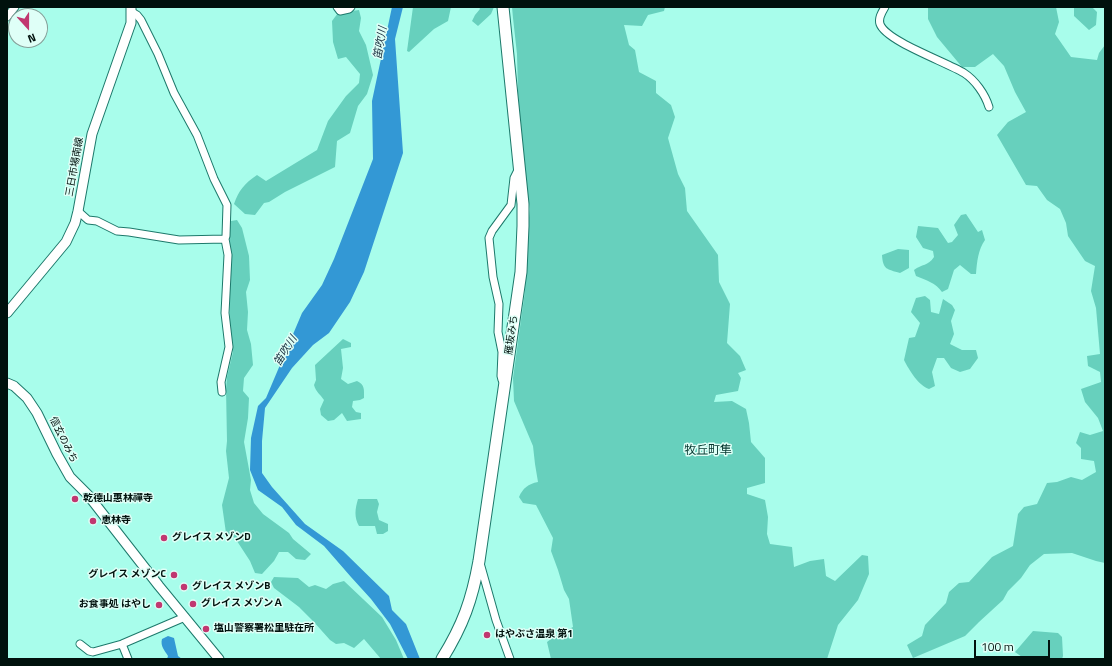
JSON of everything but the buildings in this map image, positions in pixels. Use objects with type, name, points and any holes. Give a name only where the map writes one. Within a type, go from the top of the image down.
[{"type":"highway","name":"雁坂みち","points":[[443,657],[464,619],[472,597],[479,561],[505,386],[522,257],[523,226],[520,167],[503,7]]},
{"type":"main road","name":"三日市場南線","points":[[7,313],[66,242],[75,223],[92,134],[131,23],[132,10]]},
{"type":"main road","name":"信玄のみち","points":[[7,383],[14,386],[27,398],[37,413],[56,454],[70,477],[92,500],[219,659]]},
{"type":"street","points":[[7,17],[15,7]]},
{"type":"street","points":[[336,7],[340,11],[351,7]]},
{"type":"street","points":[[886,7],[880,15],[880,23],[890,36],[963,73],[973,80],[987,101],[989,107]]},
{"type":"street","points":[[132,10],[141,20],[155,48],[174,93],[197,135],[214,179],[227,205],[225,239],[228,255],[225,313],[229,347],[221,382],[222,392]]},
{"type":"street","points":[[505,386],[501,376],[502,352],[498,332],[499,304],[488,243],[492,231],[511,205],[514,178],[520,167]]},
{"type":"street","points":[[78,211],[88,220],[97,221],[117,231],[179,240],[225,239]]},
{"type":"street","points":[[479,561],[496,620],[510,659]]},
{"type":"street","points":[[80,644],[89,651],[93,652],[122,644],[185,617]]},
{"type":"street","points":[[122,644],[128,659]]},
{"type":"green space","points":[[413,7],[451,7],[448,21],[434,29],[409,52],[407,51]]},
{"type":"green space","points":[[479,7],[494,7],[491,14],[478,26],[472,21],[480,9]]},
{"type":"green space","points":[[512,7],[665,7],[664,11],[648,15],[642,26],[624,25],[629,45],[635,50],[639,72],[656,81],[656,93],[671,105],[675,117],[668,138],[678,174],[685,188],[687,211],[718,255],[719,282],[730,304],[727,343],[740,356],[746,370],[738,373],[741,378],[738,391],[716,395],[714,402],[732,401],[746,409],[751,442],[765,458],[765,483],[747,488],[747,494],[765,500],[768,517],[767,534],[770,544],[792,547],[794,567],[810,561],[824,559],[826,576],[835,581],[862,555],[868,556],[869,574],[858,600],[838,625],[827,659],[551,659],[547,642],[573,627],[569,599],[564,590],[551,551],[553,538],[536,505],[523,503],[519,497],[526,487],[538,482],[533,446],[514,401],[513,378],[525,291],[526,244],[530,209],[524,172],[518,93],[517,54]]},
{"type":"green space","points":[[928,7],[1056,7],[1059,22],[1055,34],[1071,57],[1097,60],[1099,53],[1105,45],[1105,563],[1072,553],[1044,554],[1030,565],[1021,578],[1008,591],[1003,600],[965,636],[913,658],[907,645],[922,636],[925,625],[946,603],[949,592],[959,583],[969,582],[992,557],[1013,546],[1018,514],[1024,507],[1037,504],[1047,483],[1057,482],[1071,477],[1082,480],[1096,472],[1094,461],[1081,459],[1081,448],[1076,443],[1080,432],[1090,435],[1103,431],[1098,418],[1085,402],[1081,389],[1101,382],[1100,372],[1088,366],[1087,356],[1100,354],[1096,308],[1091,291],[1095,266],[1085,261],[1068,236],[1066,223],[1060,209],[1047,200],[1037,186],[1026,185],[997,135],[1008,122],[1026,112],[1015,92],[1004,66],[993,54],[975,67],[962,67],[937,37],[928,19]]},
{"type":"green space","points":[[1074,7],[1092,7],[1097,12],[1096,25],[1089,30],[1074,16]]},
{"type":"green space","points":[[359,10],[361,18],[359,31],[366,45],[373,75],[367,94],[358,106],[350,133],[337,141],[335,167],[285,192],[269,202],[264,203],[255,215],[245,214],[234,204],[242,188],[257,175],[266,181],[317,150],[328,121],[346,96],[359,83],[360,74],[346,57],[338,59],[333,42],[332,21],[338,13]]},
{"type":"green space","points":[[966,214],[978,232],[982,230],[985,240],[979,252],[976,274],[971,274],[960,265],[954,270],[948,289],[942,292],[934,284],[916,276],[914,270],[929,262],[934,257],[933,251],[923,248],[916,237],[918,226],[938,228],[948,243],[952,242],[958,235],[954,225],[961,215]]},
{"type":"green space","points":[[237,220],[242,228],[249,256],[250,280],[246,292],[248,312],[247,330],[251,344],[253,365],[244,378],[243,391],[249,398],[248,418],[244,442],[251,480],[250,490],[254,503],[263,514],[289,533],[293,539],[311,554],[305,560],[296,559],[288,552],[279,552],[274,561],[262,574],[255,573],[250,561],[235,538],[226,533],[222,505],[229,478],[226,451],[226,389],[227,377],[233,352],[230,326],[229,284],[231,256],[229,234],[231,221]]},
{"type":"green space","points":[[898,249],[909,250],[909,268],[900,273],[886,268],[883,264],[882,255]]},
{"type":"green space","points":[[925,296],[930,300],[931,312],[939,314],[943,299],[952,305],[955,310],[951,321],[954,334],[950,344],[962,350],[976,350],[978,358],[970,369],[960,372],[951,368],[944,358],[937,358],[932,372],[935,386],[929,389],[922,385],[911,373],[904,360],[909,338],[915,337],[920,323],[911,312],[916,298]]},
{"type":"green space","points":[[343,339],[351,343],[351,347],[341,349],[343,368],[341,379],[348,384],[357,381],[363,386],[364,398],[353,401],[352,407],[356,412],[361,413],[361,419],[347,421],[342,413],[334,420],[328,421],[321,415],[320,409],[324,400],[314,385],[316,380],[315,365]]},
{"type":"green space","points":[[358,499],[377,499],[379,504],[377,512],[379,520],[388,524],[388,531],[383,534],[377,534],[375,526],[359,526],[356,519],[356,506]]},
{"type":"green space","points":[[274,577],[298,578],[309,587],[315,585],[326,589],[333,584],[344,581],[382,617],[396,640],[404,659],[381,659],[364,639],[354,648],[344,643],[336,644],[330,640],[299,607],[274,588],[271,582]]},
{"type":"green space","points":[[1033,631],[1058,633],[1062,637],[1062,659],[1022,659],[1022,657],[1015,652]]},
{"type":"water","name":"笛吹川","points":[[392,7],[403,7],[395,39],[403,153],[364,272],[350,302],[329,333],[313,345],[292,368],[265,408],[262,441],[262,473],[272,487],[305,524],[343,551],[389,596],[392,610],[406,624],[420,659],[408,659],[390,624],[371,599],[324,546],[296,525],[282,507],[258,490],[250,470],[251,438],[258,406],[266,398],[302,313],[322,285],[334,259],[373,159],[372,101]]},
{"type":"water","points":[[168,636],[174,638],[178,656],[182,659],[167,659],[168,656],[163,648],[162,639]]},
{"type":"place","name":"乾德山惠林禪寺","points":[[75,499]]},
{"type":"place","name":"恵林寺","points":[[93,521]]},
{"type":"place","name":"グレイス メゾンD","points":[[164,538]]},
{"type":"place","name":"グレイス メゾンC","points":[[174,575]]},
{"type":"place","name":"グレイス メゾンB","points":[[184,587]]},
{"type":"place","name":"グレイス メゾンＡ","points":[[193,604]]},
{"type":"place","name":"お食事処 はやし","points":[[159,605]]},
{"type":"place","name":"塩山警察署松里駐在所","points":[[206,629]]},
{"type":"place","name":"はやぶさ温泉 第1","points":[[487,635]]},
{"type":"district","name":"牧丘町隼","points":[[708,451]]}]
